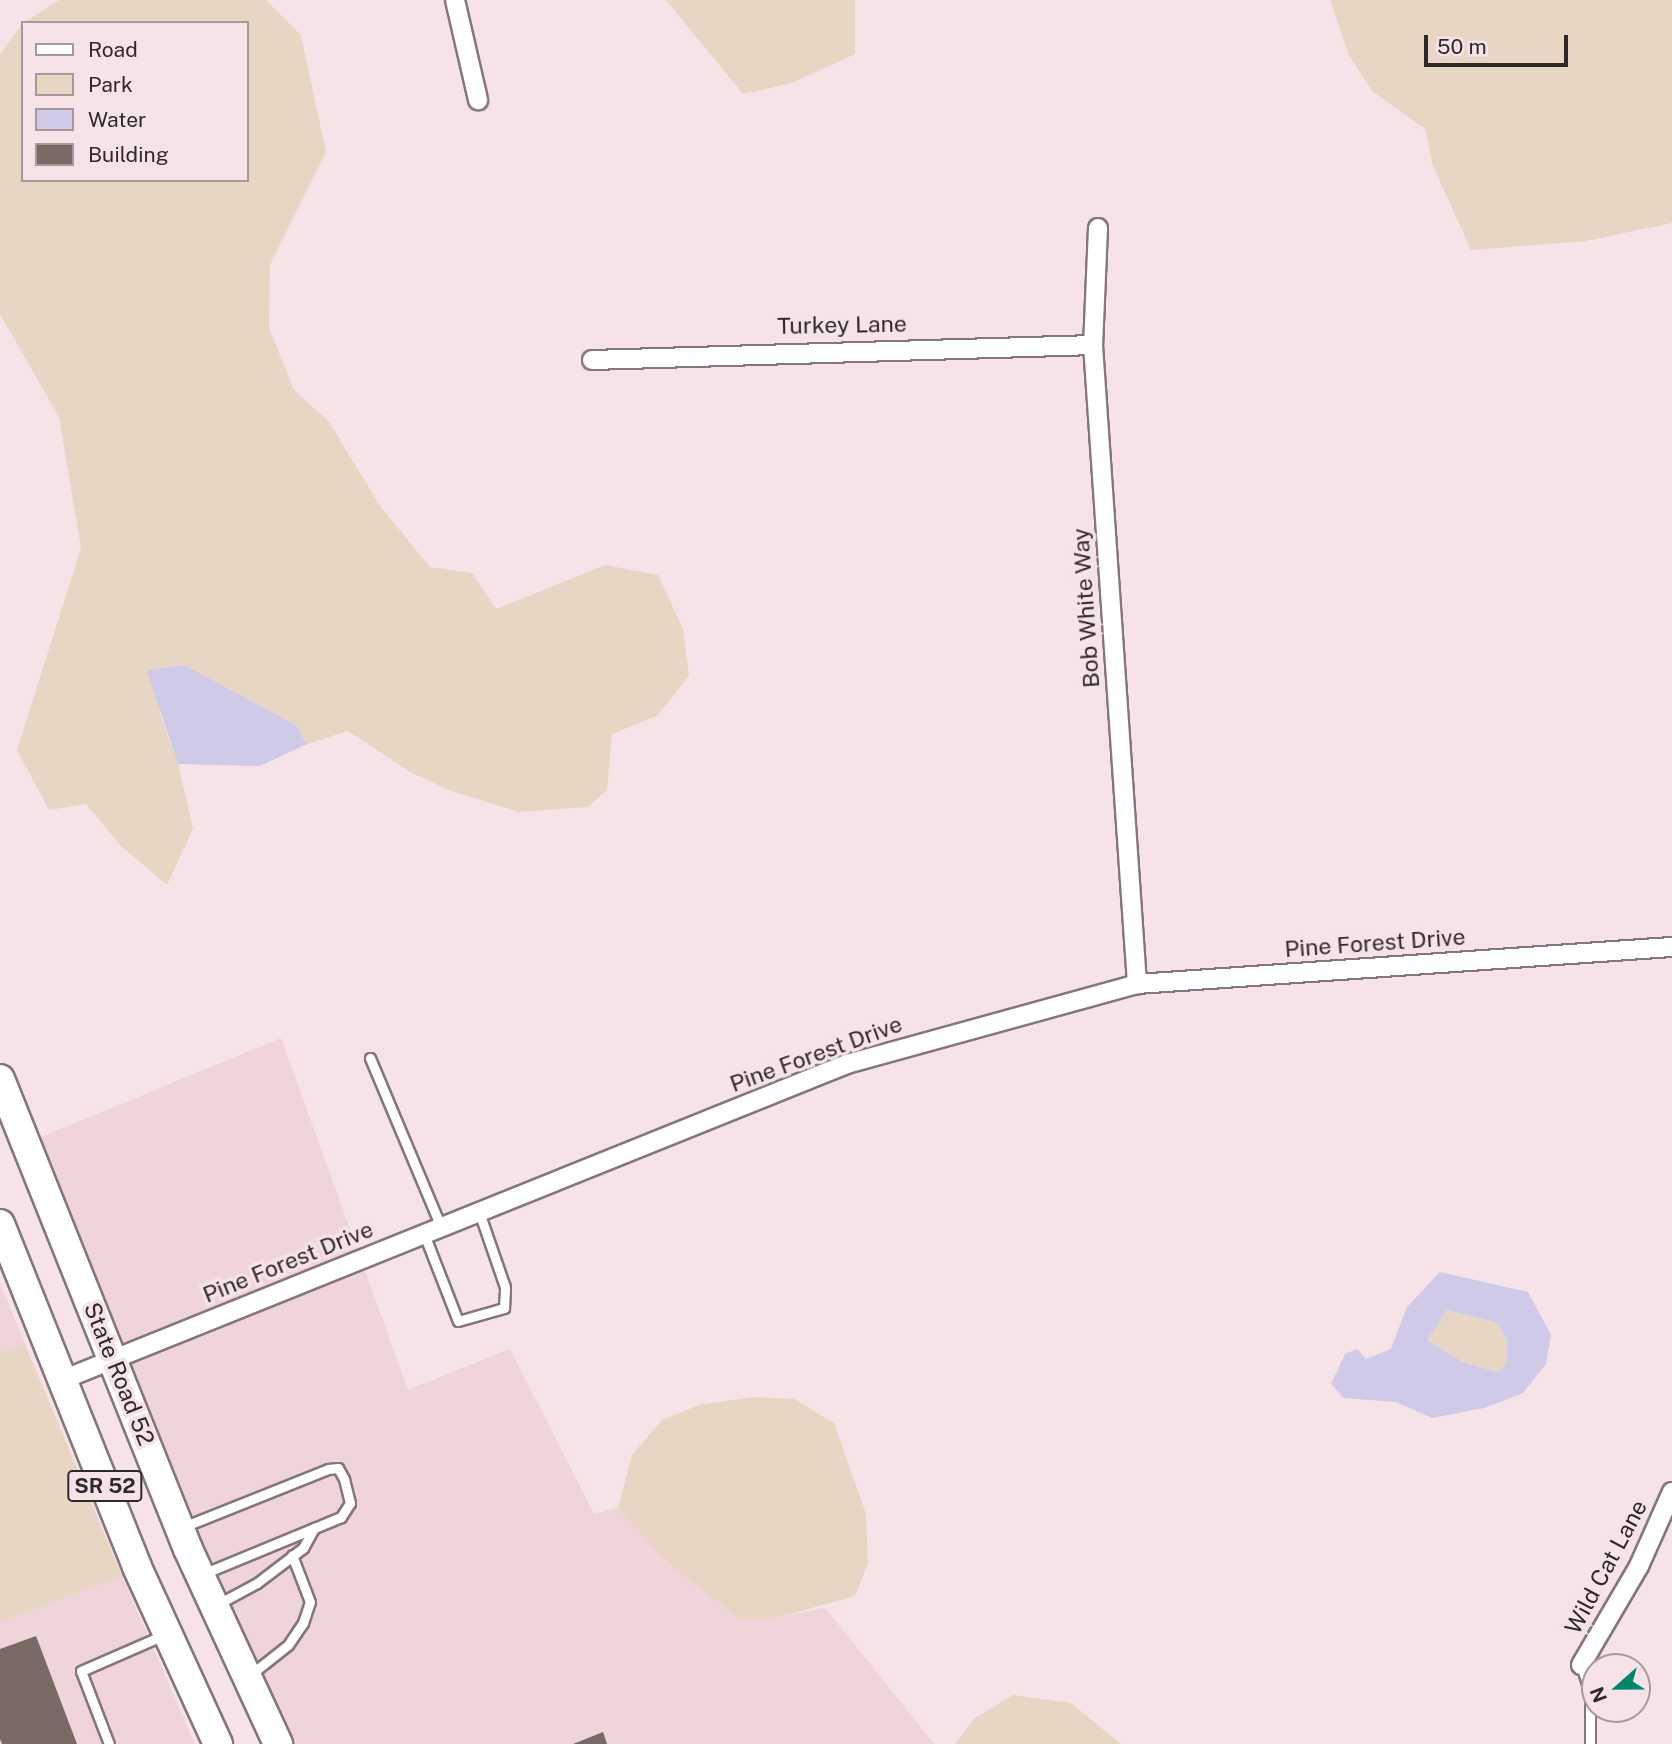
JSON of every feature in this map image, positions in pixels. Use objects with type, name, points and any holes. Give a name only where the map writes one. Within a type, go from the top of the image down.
[{"type":"main road","name":"State Road 52","points":[[0,1079],[180,1528],[278,1744]]},
{"type":"main road","name":"SR 52","points":[[0,1224],[167,1633],[218,1744]]},
{"type":"street","points":[[454,0],[478,100]]},
{"type":"street","name":"Bob White Way","points":[[1098,228],[1093,345],[1137,984]]},
{"type":"street","name":"Turkey Lane","points":[[592,360],[1093,345]]},
{"type":"street","name":"Pine Forest Drive","points":[[62,1380],[846,1064],[1137,984],[1672,947]]},
{"type":"street","name":"Wild Cat Lane","points":[[1588,1653],[1639,1566],[1672,1492]]},
{"type":"lane","points":[[370,1058],[441,1227]]},
{"type":"lane","points":[[424,1234],[458,1321],[504,1308],[505,1287],[479,1212]]},
{"type":"lane","points":[[180,1528],[338,1468],[349,1493],[347,1511],[314,1528],[200,1575]]},
{"type":"lane","points":[[214,1607],[257,1583],[312,1537],[314,1528]]},
{"type":"lane","points":[[246,1678],[288,1645],[303,1623],[310,1602],[292,1555]]},
{"type":"lane","points":[[109,1744],[81,1671],[167,1633]]},
{"type":"lane","points":[[1590,1723],[1590,1744]]},
{"type":"shaded area","points":[[281,1038],[408,1390],[510,1349],[594,1514],[619,1508],[671,1565],[776,1618],[825,1608],[934,1744],[291,1744],[246,1652],[39,1138]]},
{"type":"shaded area","points":[[0,1283],[25,1344],[0,1354]]},
{"type":"shaded area","points":[[122,1576],[195,1744],[0,1744],[0,1622]]},
{"type":"green space","points":[[59,0],[266,0],[301,35],[326,152],[270,265],[269,328],[294,390],[329,422],[380,506],[430,567],[472,573],[496,609],[605,565],[658,575],[683,629],[689,676],[657,716],[612,734],[607,790],[588,807],[519,812],[449,790],[412,773],[348,731],[307,744],[296,725],[223,686],[159,711],[178,764],[193,829],[167,885],[120,845],[86,804],[49,810],[17,750],[81,548],[59,417],[0,314],[0,54],[21,26],[21,182],[248,182],[248,21],[26,21]]},
{"type":"green space","points":[[666,0],[855,0],[855,54],[792,83],[743,94]]},
{"type":"green space","points":[[1330,0],[1672,0],[1672,223],[1586,241],[1471,250],[1433,166],[1425,129],[1372,91],[1349,55]]},
{"type":"green space","points":[[1447,1310],[1498,1323],[1507,1341],[1506,1364],[1498,1372],[1465,1363],[1427,1340]]},
{"type":"green space","points":[[25,1344],[122,1576],[0,1622],[0,1354]]},
{"type":"green space","points":[[753,1397],[794,1399],[834,1423],[866,1514],[868,1563],[855,1596],[776,1618],[741,1619],[671,1565],[618,1509],[632,1455],[662,1420],[699,1405]]},
{"type":"green space","points":[[1013,1695],[1071,1703],[1121,1744],[955,1744],[974,1719]]},
{"type":"water","points":[[184,665],[296,725],[307,744],[260,766],[178,764],[147,671]]},
{"type":"water","points":[[1440,1272],[1528,1292],[1551,1335],[1546,1364],[1523,1393],[1484,1408],[1432,1418],[1396,1402],[1344,1398],[1331,1384],[1345,1354],[1357,1349],[1366,1359],[1391,1349],[1407,1307]],"holes":[[[1447,1310],[1498,1323],[1507,1341],[1506,1364],[1498,1372],[1465,1363],[1427,1340]]]},
{"type":"building","points":[[36,1636],[77,1744],[2,1744],[0,1739],[0,1649]]},
{"type":"building","points":[[603,1732],[607,1744],[573,1744]]}]
